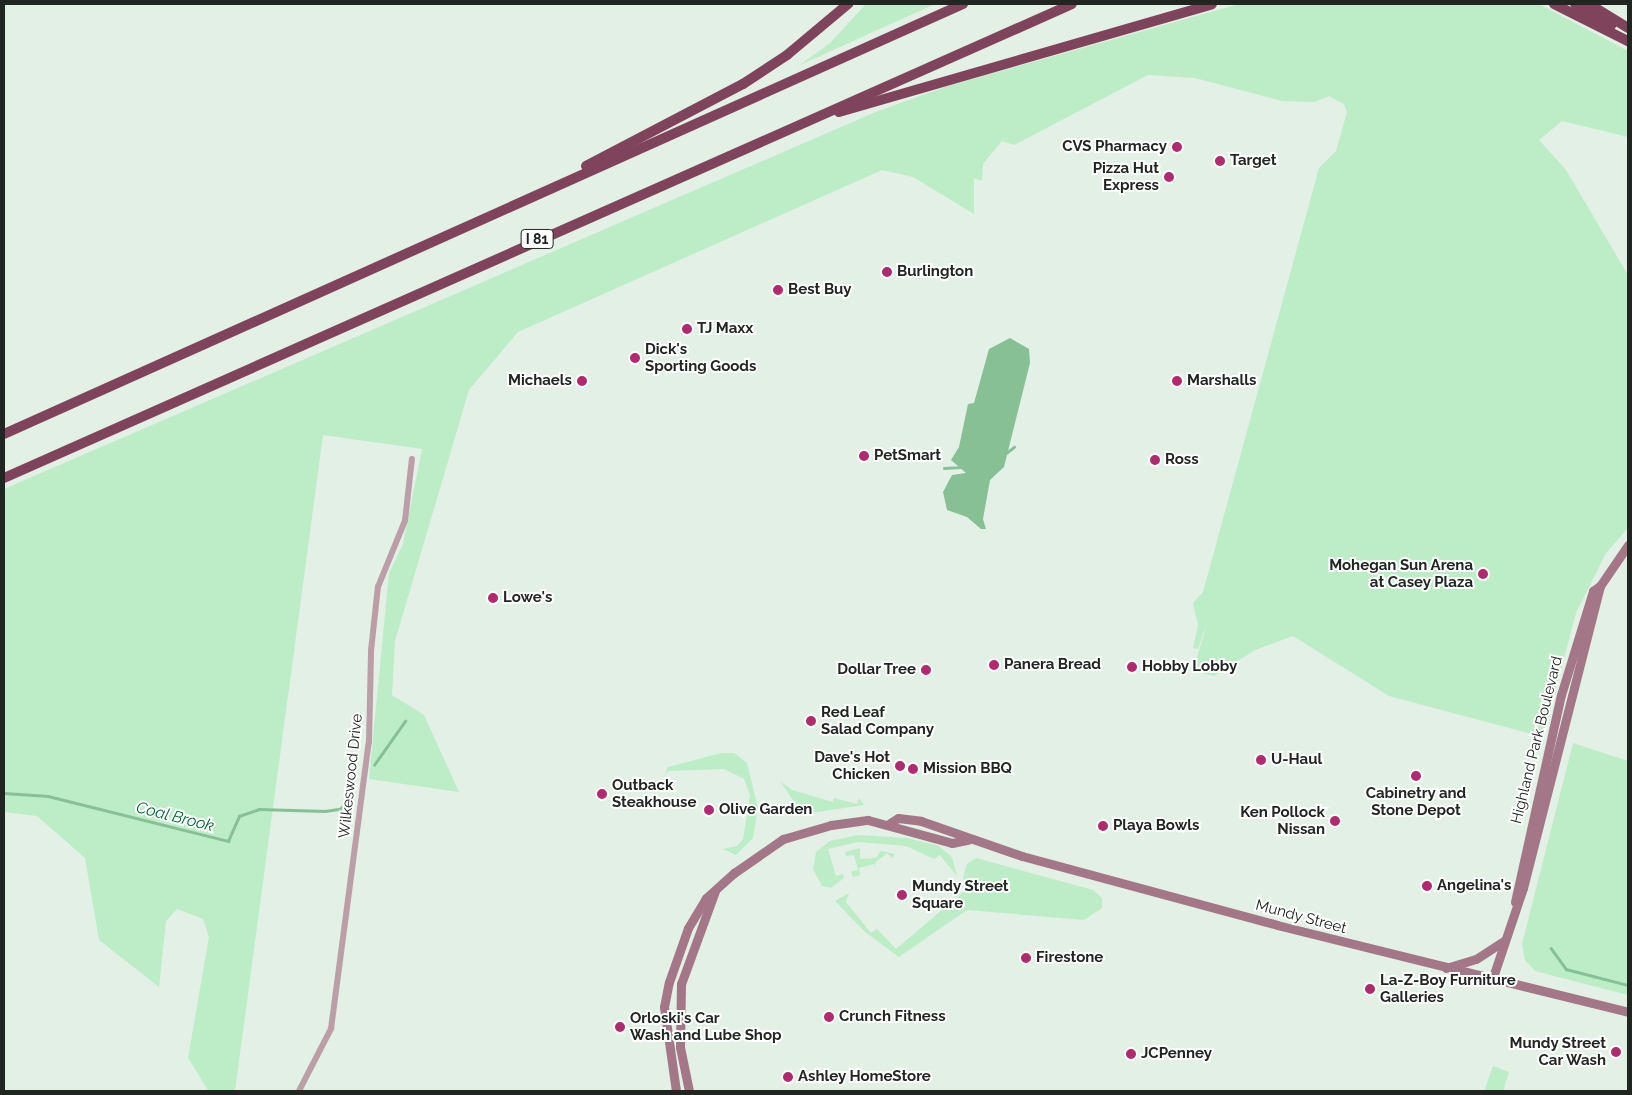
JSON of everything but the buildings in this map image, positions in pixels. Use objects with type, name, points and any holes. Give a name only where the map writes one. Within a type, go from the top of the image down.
[{"type":"highway","points":[[430,243],[743,84],[787,55],[848,4]]},
{"type":"highway","points":[[4,434],[963,4]]},
{"type":"highway","name":"I 81","points":[[4,478],[1072,4]]},
{"type":"highway","points":[[800,124],[1212,4]]},
{"type":"highway","points":[[1554,4],[1628,41]]},
{"type":"highway","points":[[1575,4],[1628,35]]},
{"type":"highway","points":[[1589,4],[1628,28]]},
{"type":"main road","name":"Highland Park Boulevard","points":[[1492,980],[1515,906],[1600,586],[1628,544]]},
{"type":"main road","name":"Highland Park Boulevard","points":[[1515,906],[1515,886],[1560,695],[1593,591],[1600,586]]},
{"type":"main road","name":"Mundy Street","points":[[890,823],[898,818],[921,821],[968,840],[1492,980],[1628,1012]]},
{"type":"main road","name":"Mundy Street","points":[[676,1091],[664,1007],[669,982],[688,928],[715,891],[758,853],[783,838],[831,825],[868,820],[890,823],[897,830],[952,843],[968,840]]},
{"type":"main road","name":"Mundy Street","points":[[689,1091],[680,1047],[681,984],[715,891]]},
{"type":"main road","points":[[1446,968],[1476,959],[1504,941]]},
{"type":"street","name":"Wilkeswood Drive","points":[[299,1091],[331,1029],[369,742],[371,651],[378,587],[405,521],[412,459]]},
{"type":"shaded area","points":[[866,4],[935,4],[800,65],[830,43]]},
{"type":"shaded area","points":[[1239,4],[1539,4],[1628,51],[1628,137],[1562,121],[1539,140],[1566,170],[1628,275],[1628,528],[1606,553],[1576,613],[1543,737],[1389,696],[1293,636],[1255,650],[1214,676],[1193,671],[1208,620],[1198,649],[1193,648],[1198,625],[1193,603],[1203,592],[1319,168],[1336,151],[1347,112],[1344,104],[1329,96],[1315,102],[1282,101],[1195,78],[1148,75],[1014,145],[1002,141],[983,164],[982,181],[974,178],[974,214],[913,177],[882,170],[518,332],[469,390],[395,641],[392,695],[424,715],[459,792],[369,779],[389,573],[403,544],[422,449],[323,435],[235,1091],[208,1090],[188,1058],[209,937],[203,919],[177,909],[166,921],[159,987],[99,940],[85,858],[37,816],[4,812],[4,489],[878,111],[948,86]]},
{"type":"shaded area","points":[[1010,338],[1029,349],[1030,363],[1004,467],[990,480],[983,519],[986,529],[981,529],[967,517],[947,510],[943,492],[952,475],[966,473],[951,460],[959,447],[968,404],[974,403],[989,349]]},
{"type":"shaded area","points":[[1573,743],[1628,761],[1628,995],[1535,971],[1525,960],[1522,944]]},
{"type":"shaded area","points":[[721,753],[734,753],[747,763],[758,808],[753,838],[736,855],[723,849],[737,846],[743,839],[750,795],[744,779],[724,769],[668,771],[664,777],[668,767]]},
{"type":"shaded area","points":[[780,781],[792,790],[833,802],[834,798],[857,804],[859,798],[864,805],[811,813],[797,806]]},
{"type":"shaded area","points":[[858,835],[907,838],[939,846],[952,857],[957,876],[940,855],[934,859],[906,846],[858,842],[828,849],[836,876],[843,874],[844,878],[831,888],[822,886],[813,869],[816,852],[830,841]]},
{"type":"shaded area","points":[[860,848],[860,859],[876,858],[881,851],[895,854],[892,858],[887,853],[875,863],[876,871],[874,864],[859,868],[860,875],[853,877],[851,872],[858,870],[854,855],[846,856],[845,852]]},
{"type":"shaded area","points":[[976,858],[1093,890],[1102,898],[1102,908],[1084,920],[967,910],[899,957],[865,932],[835,901],[849,893],[846,902],[871,933],[877,929],[896,949],[969,887],[963,879],[967,864]]},
{"type":"shaded area","points":[[1493,1066],[1509,1072],[1503,1091],[1484,1091]]},
{"type":"waterway","name":"Coal Brook","points":[[1006,453],[1014,447]]},
{"type":"waterway","name":"Coal Brook","points":[[944,468],[965,467]]},
{"type":"waterway","name":"Coal Brook","points":[[374,765],[405,721]]},
{"type":"waterway","name":"Coal Brook","points":[[4,793],[48,796],[228,841],[239,816],[259,809],[325,811],[340,809],[350,798]]},
{"type":"waterway","name":"Coal Brook","points":[[1551,948],[1566,969],[1628,985]]},
{"type":"place","name":"CVS Pharmacy","points":[[1177,147]]},
{"type":"place","name":"Target","points":[[1220,161]]},
{"type":"place","name":"Pizza Hut Express","points":[[1169,177]]},
{"type":"place","name":"Burlington","points":[[887,272]]},
{"type":"place","name":"Best Buy","points":[[778,290]]},
{"type":"place","name":"TJ Maxx","points":[[687,329]]},
{"type":"place","name":"Dick's Sporting Goods","points":[[635,358]]},
{"type":"place","name":"Michaels","points":[[582,381]]},
{"type":"place","name":"Marshalls","points":[[1177,381]]},
{"type":"place","name":"PetSmart","points":[[864,456]]},
{"type":"place","name":"Ross","points":[[1155,460]]},
{"type":"place","name":"Mohegan Sun Arena at Casey Plaza","points":[[1483,574]]},
{"type":"place","name":"Lowe's","points":[[493,598]]},
{"type":"place","name":"Panera Bread","points":[[994,665]]},
{"type":"place","name":"Hobby Lobby","points":[[1132,667]]},
{"type":"place","name":"Dollar Tree","points":[[926,670]]},
{"type":"place","name":"Red Leaf Salad Company","points":[[811,721]]},
{"type":"place","name":"U-Haul","points":[[1261,760]]},
{"type":"place","name":"Dave's Hot Chicken","points":[[900,766]]},
{"type":"place","name":"Mission BBQ","points":[[913,769]]},
{"type":"place","name":"Cabinetry and Stone Depot","points":[[1416,776]]},
{"type":"place","name":"Outback Steakhouse","points":[[602,794]]},
{"type":"place","name":"Olive Garden","points":[[709,810]]},
{"type":"place","name":"Ken Pollock Nissan","points":[[1335,821]]},
{"type":"place","name":"Playa Bowls","points":[[1103,826]]},
{"type":"place","name":"Angelina's","points":[[1427,886]]},
{"type":"place","name":"Mundy Street Square","points":[[902,895]]},
{"type":"place","name":"Firestone","points":[[1026,958]]},
{"type":"place","name":"La-Z-Boy Furniture Galleries","points":[[1370,989]]},
{"type":"place","name":"Crunch Fitness","points":[[829,1017]]},
{"type":"place","name":"Orloski's Car Wash and Lube Shop","points":[[620,1027]]},
{"type":"place","name":"Mundy Street Car Wash","points":[[1616,1052]]},
{"type":"place","name":"JCPenney","points":[[1131,1054]]},
{"type":"place","name":"Ashley HomeStore","points":[[788,1077]]}]
